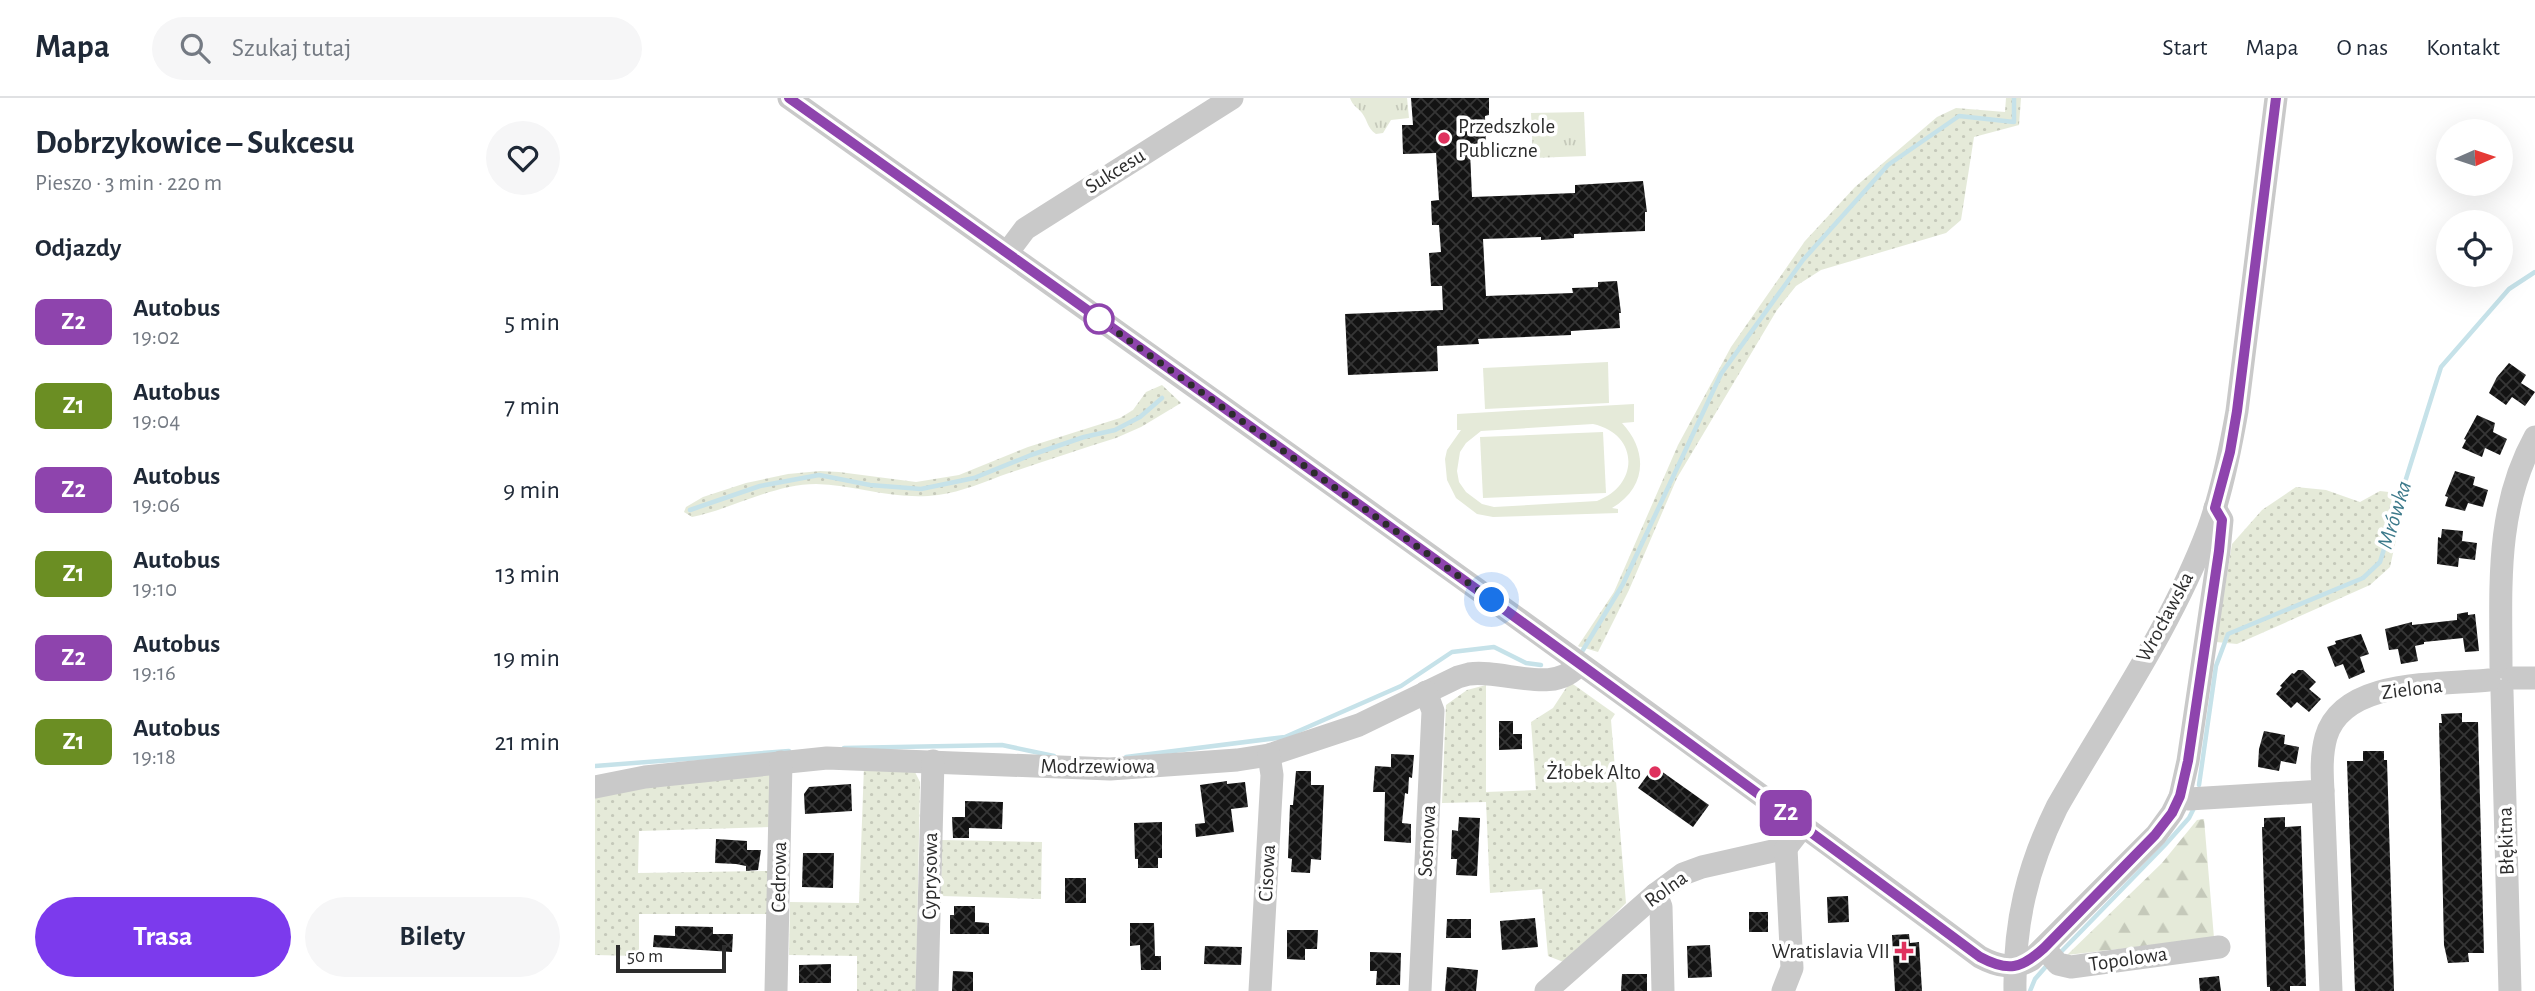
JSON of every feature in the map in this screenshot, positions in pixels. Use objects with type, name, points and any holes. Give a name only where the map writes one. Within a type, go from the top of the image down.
[{"type":"street","points":[[789,98],[1804,826],[1980,957],[1997,966],[2014,965],[2051,956],[2172,813],[2180,796],[2188,761],[2219,551],[2222,520],[2215,508]]},
{"type":"street","name":"Sukcesu","points":[[1007,253],[1025,229],[1232,98]]},
{"type":"street","name":"Wrocławska","points":[[2015,991],[2015,940],[2031,867],[2042,837],[2168,617],[2215,508],[2230,452],[2237,411],[2276,98]]},
{"type":"street","name":"Błękitna","points":[[2510,991],[2508,679],[2501,556],[2504,524],[2514,486],[2535,438]]},
{"type":"street","name":"Modrzewiowa","points":[[595,787],[645,778],[827,758],[1110,769],[1269,755],[1359,725],[1458,677],[1478,673],[1558,680],[1572,673],[1579,664]]},
{"type":"street","name":"Zielona","points":[[2331,991],[2322,755],[2327,735],[2336,717],[2370,694],[2396,688],[2508,679]]},
{"type":"street","name":"Sosnowa","points":[[1420,991],[1433,711],[1426,692]]},
{"type":"street","name":"Cisowa","points":[[1260,991],[1272,775],[1269,755]]},
{"type":"street","name":"Cyprysowa","points":[[927,991],[933,761]]},
{"type":"street","name":"Cedrowa","points":[[776,991],[781,762]]},
{"type":"street","points":[[2180,796],[2189,799],[2323,791]]},
{"type":"street","points":[[1783,991],[1792,968],[1786,848],[1804,826]]},
{"type":"street","name":"Rolna","points":[[1546,991],[1656,894],[1691,870],[1786,848]]},
{"type":"street","points":[[1656,894],[1661,907],[1663,991]]},
{"type":"street","name":"Topolowa","points":[[2051,956],[2071,967],[2219,947]]},
{"type":"green space","points":[[1350,98],[1407,98],[1409,118],[1391,120],[1383,133],[1376,134]]},
{"type":"green space","points":[[2006,98],[2021,98],[2019,125],[1974,137],[1961,220],[1946,233],[1821,270],[1796,286],[1777,310],[1677,478],[1629,590],[1598,652],[1578,646],[1614,592],[1678,445],[1731,347],[1805,241],[1855,187],[1937,117],[1956,108],[2005,112]]},
{"type":"green space","points":[[1584,112],[1586,156],[1533,158],[1531,113]]},
{"type":"green space","points":[[1608,362],[1609,403],[1485,409],[1483,368]]},
{"type":"green space","points":[[1162,385],[1181,403],[1141,427],[1116,438],[956,491],[938,495],[907,496],[831,485],[800,485],[692,517],[684,512],[686,507],[703,497],[746,483],[788,474],[839,472],[916,482],[959,475],[1028,447],[1120,418],[1133,410],[1146,392]]},
{"type":"green space","points":[[1634,404],[1634,422],[1622,423],[1631,434],[1640,457],[1637,480],[1632,490],[1612,508],[1618,509],[1618,513],[1493,517],[1477,514],[1456,498],[1447,480],[1447,450],[1461,430],[1457,430],[1457,414]],"holes":[[[1593,424],[1619,438],[1626,449],[1627,472],[1621,484],[1611,494],[1597,501],[1494,507],[1482,504],[1466,492],[1459,482],[1457,471],[1460,452],[1466,443],[1481,431]]]},
{"type":"green space","points":[[1603,432],[1606,493],[1483,498],[1480,437]]},
{"type":"green space","points":[[2296,487],[2326,490],[2360,502],[2380,491],[2406,494],[2390,567],[2370,585],[2237,644],[2216,642],[2232,544],[2262,510]]},
{"type":"green space","points":[[1570,682],[1615,714],[1611,720],[1626,903],[1566,963],[1548,956],[1542,889],[1490,893],[1486,802],[1442,803],[1446,705],[1467,690],[1486,685],[1486,792],[1536,790],[1531,722],[1553,708]]},
{"type":"green space","points":[[864,766],[913,768],[920,782],[916,991],[857,991],[857,956],[789,955],[790,902],[859,903]]},
{"type":"green space","points":[[770,771],[770,827],[639,831],[638,873],[769,871],[768,914],[639,914],[639,956],[595,955],[595,793]]},
{"type":"green space","points":[[2204,819],[2214,938],[2067,955],[2162,863],[2197,820]]},
{"type":"green space","points":[[942,840],[1042,842],[1041,899],[941,896]]},
{"type":"building","points":[[1411,98],[1489,98],[1489,115],[1485,116],[1486,150],[1470,151],[1472,197],[1575,193],[1575,185],[1643,181],[1647,212],[1645,231],[1574,234],[1574,238],[1541,240],[1541,237],[1483,239],[1486,296],[1573,293],[1572,288],[1598,287],[1598,282],[1617,281],[1620,328],[1571,331],[1571,335],[1478,339],[1479,344],[1437,346],[1438,371],[1348,375],[1345,314],[1443,310],[1442,286],[1431,286],[1429,253],[1441,252],[1439,225],[1432,225],[1431,201],[1439,200],[1436,153],[1403,154],[1402,125],[1413,125]]},
{"type":"building","points":[[2509,363],[2526,375],[2521,383],[2535,392],[2525,406],[2512,397],[2506,405],[2489,393],[2497,377]]},
{"type":"building","points":[[2477,415],[2495,423],[2493,432],[2507,439],[2500,455],[2485,448],[2482,457],[2462,448]]},
{"type":"building","points":[[2455,471],[2475,477],[2473,485],[2488,490],[2483,507],[2468,503],[2465,511],[2445,506],[2448,497],[2445,496]]},
{"type":"building","points":[[2442,529],[2463,531],[2462,541],[2477,543],[2475,560],[2459,558],[2458,567],[2437,564],[2438,537],[2441,538]]},
{"type":"building","points":[[2468,612],[2468,615],[2475,614],[2479,651],[2465,652],[2463,638],[2424,642],[2415,646],[2418,661],[2401,664],[2398,649],[2389,650],[2385,629],[2412,622],[2412,625],[2457,620],[2457,614]]},
{"type":"building","points":[[2361,634],[2369,654],[2360,657],[2365,672],[2349,679],[2343,664],[2335,667],[2327,647],[2336,644],[2335,641]]},
{"type":"building","points":[[2298,670],[2303,670],[2316,682],[2309,689],[2321,699],[2309,712],[2297,702],[2291,708],[2276,694],[2282,687],[2280,686]]},
{"type":"building","points":[[2462,713],[2462,722],[2478,722],[2484,953],[2468,953],[2469,962],[2448,963],[2444,945],[2439,723],[2442,723],[2441,714]]},
{"type":"building","points":[[1499,721],[1513,721],[1513,734],[1522,734],[1522,749],[1499,750]]},
{"type":"building","points":[[2264,731],[2285,735],[2284,744],[2299,747],[2296,764],[2281,761],[2279,771],[2258,767]]},
{"type":"building","points":[[2363,751],[2384,751],[2384,760],[2387,760],[2394,991],[2355,991],[2347,761],[2363,761]]},
{"type":"building","points":[[1391,754],[1414,755],[1412,778],[1409,777],[1408,794],[1405,793],[1402,823],[1411,824],[1411,843],[1384,841],[1385,792],[1373,792],[1375,766],[1391,767]]},
{"type":"building","points":[[1654,766],[1709,805],[1693,827],[1638,788]]},
{"type":"building","points":[[1296,771],[1311,771],[1311,785],[1324,785],[1321,860],[1311,859],[1310,873],[1291,872],[1292,859],[1288,858],[1290,805],[1293,805]]},
{"type":"building","points":[[1227,781],[1227,784],[1245,782],[1248,807],[1231,809],[1234,832],[1196,837],[1195,824],[1205,823],[1200,785]]},
{"type":"building","points":[[851,784],[852,811],[805,814],[804,794],[809,787]]},
{"type":"building","points":[[965,801],[1003,802],[1002,829],[969,828],[969,838],[953,838],[952,817],[965,817]]},
{"type":"building","points":[[1459,817],[1480,818],[1477,876],[1456,875],[1457,859],[1451,859],[1452,830],[1458,831]]},
{"type":"building","points":[[2285,817],[2285,827],[2301,826],[2306,986],[2290,986],[2290,991],[2270,991],[2270,987],[2267,987],[2262,827],[2264,818]]},
{"type":"building","points":[[1162,822],[1162,858],[1158,858],[1158,868],[1138,868],[1138,859],[1135,859],[1134,823]]},
{"type":"building","points":[[716,839],[747,841],[747,850],[761,850],[758,870],[746,871],[746,866],[715,863]]},
{"type":"building","points":[[803,853],[834,853],[833,888],[802,887]]},
{"type":"building","points":[[1065,878],[1086,878],[1086,903],[1065,903]]},
{"type":"building","points":[[1848,896],[1849,922],[1828,923],[1827,897]]},
{"type":"building","points":[[954,906],[975,906],[975,922],[989,923],[989,934],[950,934],[950,915],[954,915]]},
{"type":"building","points":[[1749,912],[1768,912],[1768,932],[1749,932]]},
{"type":"building","points":[[1535,918],[1538,947],[1502,950],[1500,921]]},
{"type":"building","points":[[1447,919],[1471,919],[1471,938],[1446,938]]},
{"type":"building","points":[[1130,923],[1154,923],[1155,956],[1161,956],[1161,970],[1141,970],[1140,945],[1130,946]]},
{"type":"building","points":[[675,926],[713,927],[713,934],[733,934],[732,952],[653,947],[654,935],[675,936]]},
{"type":"building","points":[[1287,930],[1318,930],[1317,949],[1305,949],[1305,960],[1287,959]]},
{"type":"building","points":[[1909,934],[1910,943],[1919,942],[1922,991],[1895,991],[1892,935]]},
{"type":"building","points":[[1710,945],[1712,977],[1688,978],[1687,946]]},
{"type":"building","points":[[1205,946],[1242,947],[1241,965],[1204,964]]},
{"type":"building","points":[[1370,952],[1401,953],[1400,985],[1376,985],[1377,971],[1370,971]]},
{"type":"building","points":[[831,964],[831,983],[799,983],[799,965]]},
{"type":"building","points":[[1447,967],[1478,970],[1476,991],[1445,991]]},
{"type":"building","points":[[953,971],[973,972],[973,991],[952,991]]},
{"type":"building","points":[[1622,974],[1647,974],[1647,991],[1621,991]]},
{"type":"building","points":[[2219,976],[2221,991],[2200,991],[2199,978]]},
{"type":"waterway","points":[[1583,650],[1623,584],[1721,374],[1803,260],[1888,165],[1959,116],[2014,122],[2014,98]]},
{"type":"waterway","name":"Mrówka","points":[[2199,785],[2216,666],[2228,634],[2363,578],[2380,562],[2441,367],[2509,289],[2535,272]]},
{"type":"waterway","points":[[690,510],[760,486],[819,475],[870,485],[921,489],[974,478],[1031,455],[1084,437],[1115,430],[1140,417],[1162,398]]},
{"type":"waterway","points":[[1126,757],[1285,737],[1401,686],[1452,652],[1494,647],[1526,663],[1541,665]]},
{"type":"waterway","points":[[844,748],[1002,745],[1054,756]]},
{"type":"waterway","points":[[595,766],[789,751]]},
{"type":"waterway","name":"Mrówka","points":[[2058,955],[2165,845],[2189,818],[2194,808]]},
{"type":"waterway","name":"Mrówka","points":[[2030,991],[2035,979],[2049,963]]},
{"type":"bus line","name":"Z2","points":[[789,98],[1327,481],[1804,826],[1980,957],[2005,967],[2023,964],[2044,948],[2165,824],[2180,796],[2188,761],[2219,551],[2222,520],[2215,508],[2230,452],[2237,411],[2276,98]]},
{"type":"place","name":"Przedszkole Publiczne","points":[[1444,138]]},
{"type":"place","name":"Żłobek Alto","points":[[1655,772]]},
{"type":"place","name":"Wratislavia VII","points":[[1904,951]]},
{"type":"route","points":[[1099,319],[1492,600]]}]
